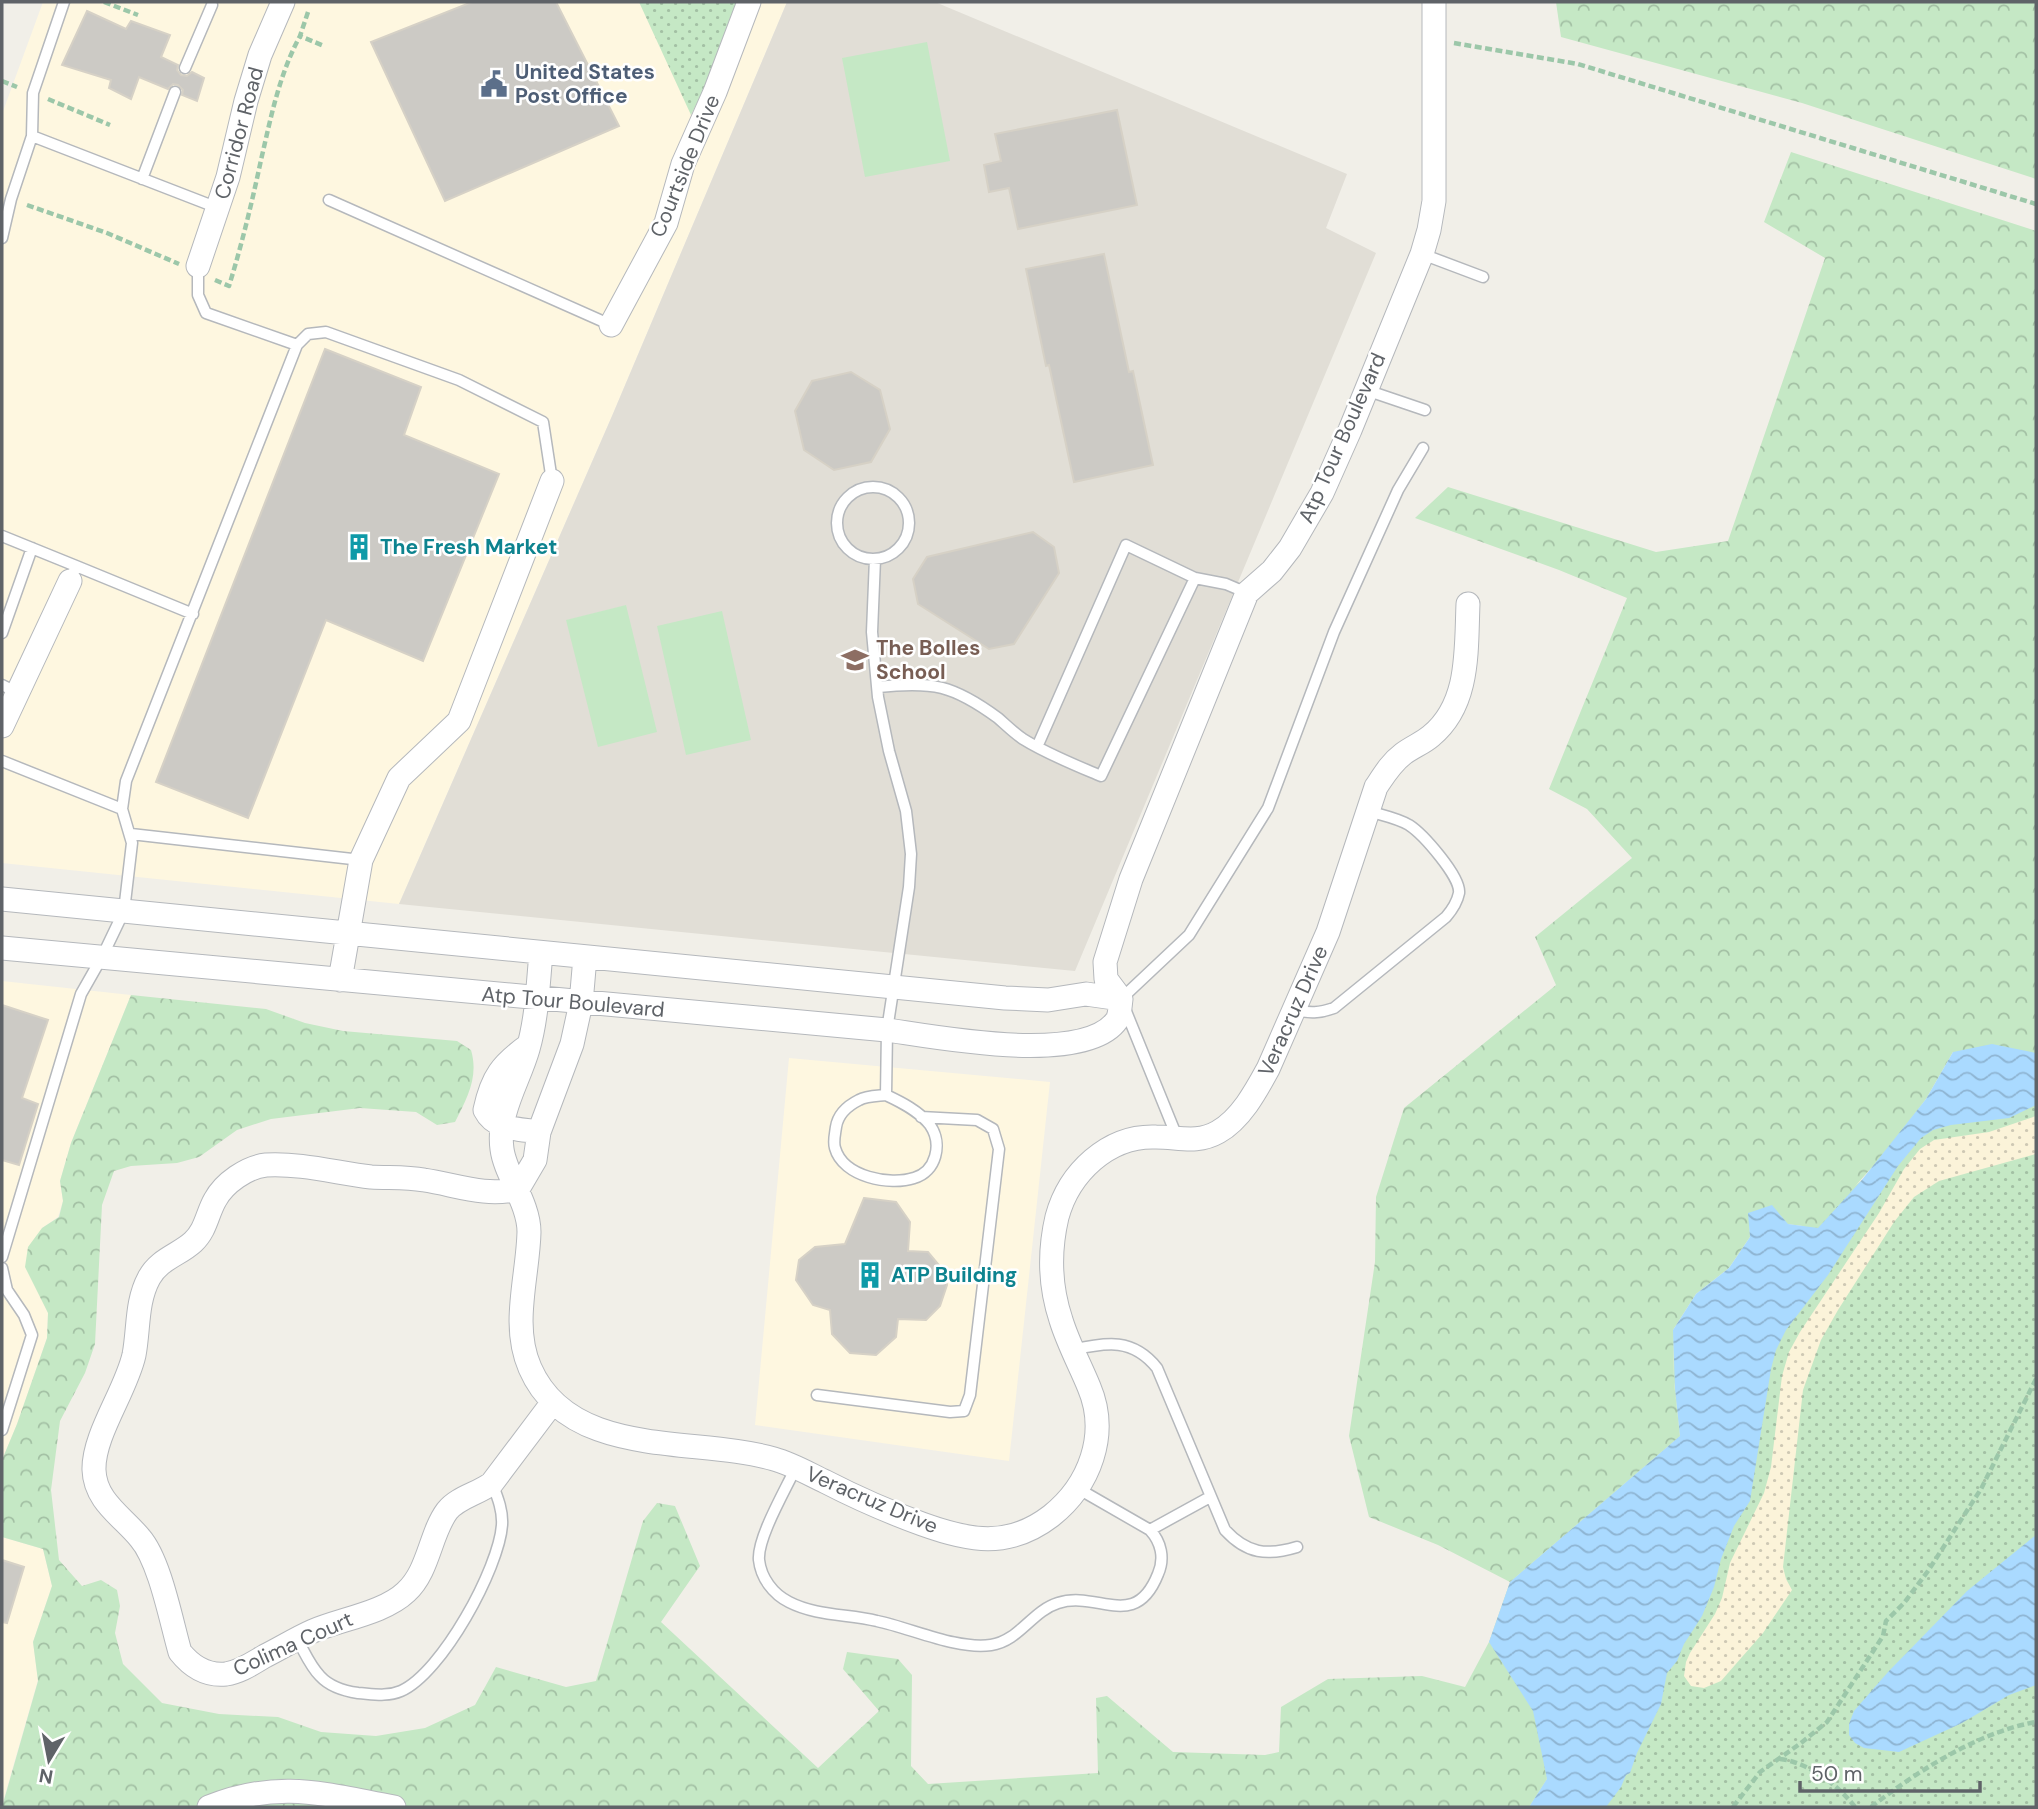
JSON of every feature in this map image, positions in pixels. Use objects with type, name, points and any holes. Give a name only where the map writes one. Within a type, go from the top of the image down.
[{"type":"street","name":"Corridor Road","points":[[198,266],[229,177],[253,78],[284,2]]},
{"type":"street","name":"Courtside Drive","points":[[611,325],[666,223],[683,164],[715,92],[749,2]]},
{"type":"street","name":"Atp Tour Boulevard","points":[[2,948],[887,1030],[1001,1045],[1044,1046],[1082,1040],[1105,1031],[1118,1019],[1121,999],[1106,979],[1105,962],[1131,879],[1247,593],[1272,571],[1290,548],[1322,493],[1422,254],[1434,201],[1434,2]]},
{"type":"street","points":[[340,980],[361,860],[399,778],[459,721],[552,481]]},
{"type":"street","points":[[2,726],[10,689],[73,573]]},
{"type":"street","name":"Veracruz Drive","points":[[541,953],[529,1045],[507,1100],[502,1150],[518,1189],[529,1227],[520,1315],[521,1339],[527,1363],[538,1384],[553,1402],[568,1414],[602,1430],[633,1439],[745,1451],[796,1467],[897,1515],[957,1536],[978,1540],[1020,1534],[1054,1513],[1077,1488],[1090,1466],[1097,1443],[1098,1418],[1091,1391],[1062,1325],[1055,1299],[1052,1272],[1057,1219],[1064,1197],[1078,1174],[1090,1161],[1113,1146],[1145,1137],[1187,1141],[1205,1138],[1222,1130],[1237,1116],[1268,1069],[1328,932],[1376,787],[1387,768],[1404,753],[1431,736],[1449,716],[1460,692],[1468,604]]},
{"type":"street","points":[[2,899],[1016,999],[1048,1000],[1086,994],[1121,999]]},
{"type":"street","points":[[518,1189],[535,1160],[539,1132],[572,1044],[581,1003],[585,957]]},
{"type":"street","points":[[529,1045],[509,1059],[495,1077],[485,1110],[489,1118],[503,1126],[539,1132]]},
{"type":"street","points":[[519,1075],[556,1089]]},
{"type":"street","name":"Colima Court","points":[[518,1189],[483,1193],[412,1178],[373,1177],[304,1167],[264,1165],[247,1171],[227,1185],[215,1199],[202,1231],[191,1244],[163,1261],[151,1274],[140,1301],[134,1356],[98,1445],[94,1469],[97,1487],[103,1500],[142,1540],[153,1558],[180,1652],[189,1664],[206,1672],[226,1674],[240,1670],[312,1632],[393,1602],[408,1591],[419,1577],[447,1512],[458,1501],[492,1483],[553,1402]]},
{"type":"street","points":[[209,1807],[236,1796],[286,1790],[394,1807]]},
{"type":"lane","points":[[2,238],[11,199],[32,136],[33,93],[64,2]]},
{"type":"lane","points":[[185,68],[212,3]]},
{"type":"lane","points":[[142,179],[175,92]]},
{"type":"lane","points":[[32,136],[218,208]]},
{"type":"lane","points":[[329,200],[611,325]]},
{"type":"lane","points":[[1422,254],[1483,277]]},
{"type":"lane","points":[[198,266],[198,295],[206,313],[297,345]]},
{"type":"lane","points":[[2,1257],[81,994],[124,912],[132,843],[122,809],[126,782],[297,345],[308,334],[326,332],[459,380],[543,422],[552,481]]},
{"type":"lane","points":[[1366,390],[1425,410]]},
{"type":"lane","points":[[1177,1139],[1121,999],[1189,935],[1268,808],[1334,632],[1398,489],[1423,448]]},
{"type":"lane","points":[[866,487],[878,487],[898,497],[909,518],[908,530],[897,550],[875,559],[863,558],[852,552],[838,533],[836,521],[845,499],[866,487]]},
{"type":"lane","points":[[2,536],[32,548],[73,573],[193,614]]},
{"type":"lane","points":[[1037,747],[1126,545],[1195,578],[1226,584],[1247,593]]},
{"type":"lane","points":[[2,634],[32,548]]},
{"type":"lane","points":[[875,559],[872,632],[877,687],[889,751],[906,811],[911,854],[909,887],[887,1030],[886,1095]]},
{"type":"lane","points":[[877,687],[910,683],[932,685],[963,694],[1021,738],[1101,776],[1195,578]]},
{"type":"lane","points":[[2,761],[122,809]]},
{"type":"lane","points":[[1294,1009],[1304,1013],[1320,1013],[1334,1008],[1454,908],[1459,892],[1457,880],[1421,834],[1407,824],[1368,811]]},
{"type":"lane","points":[[131,834],[361,860]]},
{"type":"lane","points":[[886,1095],[906,1104],[931,1126],[936,1142],[934,1164],[923,1175],[904,1181],[870,1178],[846,1165],[834,1147],[837,1121],[842,1112],[861,1098],[886,1095]]},
{"type":"lane","points":[[817,1395],[950,1412],[964,1411],[970,1395],[999,1149],[993,1129],[977,1121],[921,1117]]},
{"type":"lane","points":[[2,1268],[7,1290],[24,1315],[32,1335],[2,1430]]},
{"type":"lane","points":[[1072,1350],[1095,1345],[1118,1345],[1133,1347],[1147,1356],[1157,1368],[1225,1530],[1237,1543],[1249,1549],[1266,1552],[1297,1547]]},
{"type":"lane","points":[[796,1467],[760,1543],[762,1574],[771,1588],[786,1601],[805,1609],[876,1620],[966,1645],[1002,1642],[1017,1633],[1043,1609],[1059,1602],[1119,1607],[1132,1605],[1144,1598],[1152,1588],[1160,1570],[1161,1552],[1157,1538],[1150,1530],[1077,1488]]},
{"type":"lane","points":[[297,1639],[320,1677],[334,1687],[350,1692],[383,1695],[400,1691],[414,1683],[433,1665],[454,1638],[471,1610],[498,1545],[502,1524],[500,1503],[492,1483]]},
{"type":"lane","points":[[1150,1530],[1210,1497]]},
{"type":"path","points":[[104,2],[138,15]]},
{"type":"path","points":[[308,12],[300,36],[324,46]]},
{"type":"path","points":[[1435,39],[1578,64],[2036,204]]},
{"type":"path","points":[[2,81],[110,125]]},
{"type":"path","points":[[1733,1807],[1760,1772],[1827,1722],[1883,1636],[1886,1621],[1904,1603],[1928,1571],[1981,1489],[2036,1379]]},
{"type":"path","points":[[1871,1807],[1942,1760],[1985,1736],[2036,1722]]},
{"type":"path","points":[[1778,1759],[1788,1760],[1833,1784],[1855,1807]]},
{"type":"shaded area","points":[[43,2],[787,2],[612,416],[399,904],[2,863],[2,114]]},
{"type":"shaded area","name":"The Bolles School","points":[[787,2],[935,2],[1347,174],[1326,228],[1376,253],[1075,971],[399,904],[612,416]]},
{"type":"shaded area","points":[[2,981],[131,995],[71,1143],[60,1181],[63,1201],[58,1217],[42,1228],[39,1293],[48,1313],[47,1338],[2,1460]]},
{"type":"shaded area","points":[[789,1058],[1050,1082],[1009,1461],[755,1425]]},
{"type":"shaded area","points":[[2,1537],[43,1549],[52,1586],[33,1642],[38,1680],[2,1805]]},
{"type":"green space","points":[[639,2],[743,2],[736,25],[691,115]]},
{"type":"green space","points":[[1556,2],[2036,2],[2036,179],[1802,103],[1561,37]]},
{"type":"green space","points":[[927,42],[950,161],[865,177],[842,58]]},
{"type":"green space","points":[[1791,152],[2036,231],[2036,1053],[1953,1052],[1926,1099],[1889,1148],[1818,1228],[1787,1224],[1749,1213],[1750,1237],[1729,1268],[1696,1294],[1673,1330],[1674,1382],[1680,1436],[1510,1582],[1438,1545],[1369,1517],[1349,1436],[1375,1262],[1376,1197],[1404,1108],[1556,985],[1535,937],[1632,858],[1587,809],[1549,789],[1627,598],[1559,570],[1415,518],[1448,487],[1656,552],[1728,541],[1825,258],[1764,222]]},
{"type":"green space","points":[[626,605],[657,732],[598,747],[566,620]]},
{"type":"green space","points":[[722,611],[751,740],[686,755],[657,626]]},
{"type":"green space","points":[[131,995],[266,1009],[305,1023],[343,1031],[457,1041],[471,1050],[474,1069],[464,1104],[455,1122],[437,1125],[416,1112],[360,1108],[271,1119],[237,1130],[199,1157],[177,1163],[131,1166],[114,1171],[102,1205],[95,1344],[85,1373],[60,1421],[51,1490],[59,1560],[82,1586],[101,1580],[117,1590],[120,1606],[115,1633],[123,1664],[162,1703],[219,1714],[278,1717],[321,1732],[376,1736],[425,1728],[475,1705],[496,1667],[566,1687],[596,1681],[643,1521],[657,1503],[675,1506],[700,1566],[661,1622],[818,1768],[879,1711],[843,1669],[847,1652],[898,1659],[912,1675],[911,1766],[928,1784],[1098,1773],[1096,1698],[1107,1696],[1173,1752],[1265,1755],[1279,1752],[1281,1707],[1328,1679],[1422,1676],[1465,1687],[1489,1642],[1533,1711],[1547,1779],[1529,1807],[2,1807],[38,1681],[33,1642],[52,1586],[43,1549],[2,1537],[2,1460],[47,1338],[48,1313],[25,1267],[28,1247],[42,1228],[59,1217],[63,1201],[60,1181],[71,1143]]},
{"type":"green space","points":[[2031,1053],[2036,1053],[2036,1807],[1529,1807],[1547,1779],[1489,1642],[1510,1582],[1680,1436],[1674,1382],[1673,1330],[1861,1181]]},
{"type":"sand","points":[[2036,1116],[2036,1154],[1939,1181],[1914,1197],[1894,1222],[1838,1310],[1821,1340],[1803,1390],[1783,1567],[1792,1590],[1763,1633],[1721,1681],[1704,1688],[1691,1686],[1684,1676],[1686,1662],[1715,1614],[1722,1598],[1730,1563],[1764,1493],[1771,1467],[1782,1376],[1789,1352],[1800,1332],[1879,1213],[1904,1169],[1920,1149],[1934,1140],[1989,1132]]},
{"type":"water","points":[[1992,1044],[2036,1053],[2036,1105],[2009,1118],[1951,1125],[1933,1130],[1921,1138],[1898,1166],[1828,1275],[1786,1330],[1776,1350],[1750,1501],[1734,1526],[1702,1616],[1684,1644],[1677,1661],[1667,1673],[1661,1704],[1630,1773],[1626,1775],[1621,1787],[1606,1807],[1529,1807],[1547,1779],[1533,1711],[1489,1642],[1510,1582],[1680,1436],[1673,1330],[1696,1294],[1729,1268],[1750,1237],[1748,1213],[1772,1205],[1788,1224],[1818,1228],[1861,1181],[1926,1099],[1953,1052]]},
{"type":"water","points":[[2036,1535],[2036,1685],[2009,1695],[1962,1723],[1899,1752],[1864,1748],[1855,1743],[1849,1735],[1849,1724],[1854,1711],[1967,1591]]},
{"type":"building","name":"United States Post Office","points":[[472,2],[556,2],[619,126],[445,201],[371,42]]},
{"type":"building","points":[[87,11],[126,29],[131,21],[170,35],[161,57],[178,65],[177,70],[181,75],[187,76],[192,72],[204,78],[197,101],[182,95],[183,90],[178,85],[173,84],[168,89],[139,77],[131,99],[109,88],[111,80],[62,65]]},
{"type":"building","points":[[1117,110],[1137,205],[1018,229],[1009,188],[989,192],[984,165],[1001,161],[995,134]]},
{"type":"building","points":[[1104,254],[1129,372],[1133,371],[1153,465],[1074,482],[1026,269]]},
{"type":"building","name":"The Fresh Market","points":[[325,349],[421,387],[404,435],[499,474],[423,661],[326,620],[248,818],[156,782]]},
{"type":"building","points":[[851,372],[880,390],[890,429],[871,462],[834,470],[804,450],[795,411],[812,381]]},
{"type":"building","points":[[1033,532],[1054,547],[1059,573],[1014,644],[989,649],[918,604],[913,579],[927,557]]},
{"type":"building","points":[[2,1005],[48,1020],[22,1098],[38,1104],[19,1165],[2,1160]]},
{"type":"building","name":"ATP Building","points":[[864,1198],[896,1202],[910,1222],[908,1251],[928,1252],[943,1270],[947,1285],[940,1306],[926,1320],[898,1319],[896,1337],[876,1355],[850,1353],[832,1334],[830,1310],[813,1305],[796,1280],[799,1260],[815,1247],[845,1244]]},
{"type":"building","points":[[2,1560],[24,1567],[7,1623],[2,1622]]},
{"type":"place","name":"United States Post Office","points":[[494,84]]},
{"type":"place","name":"The Fresh Market","points":[[359,547]]},
{"type":"place","name":"The Bolles School","points":[[855,660]]},
{"type":"place","name":"ATP Building","points":[[870,1275]]}]
